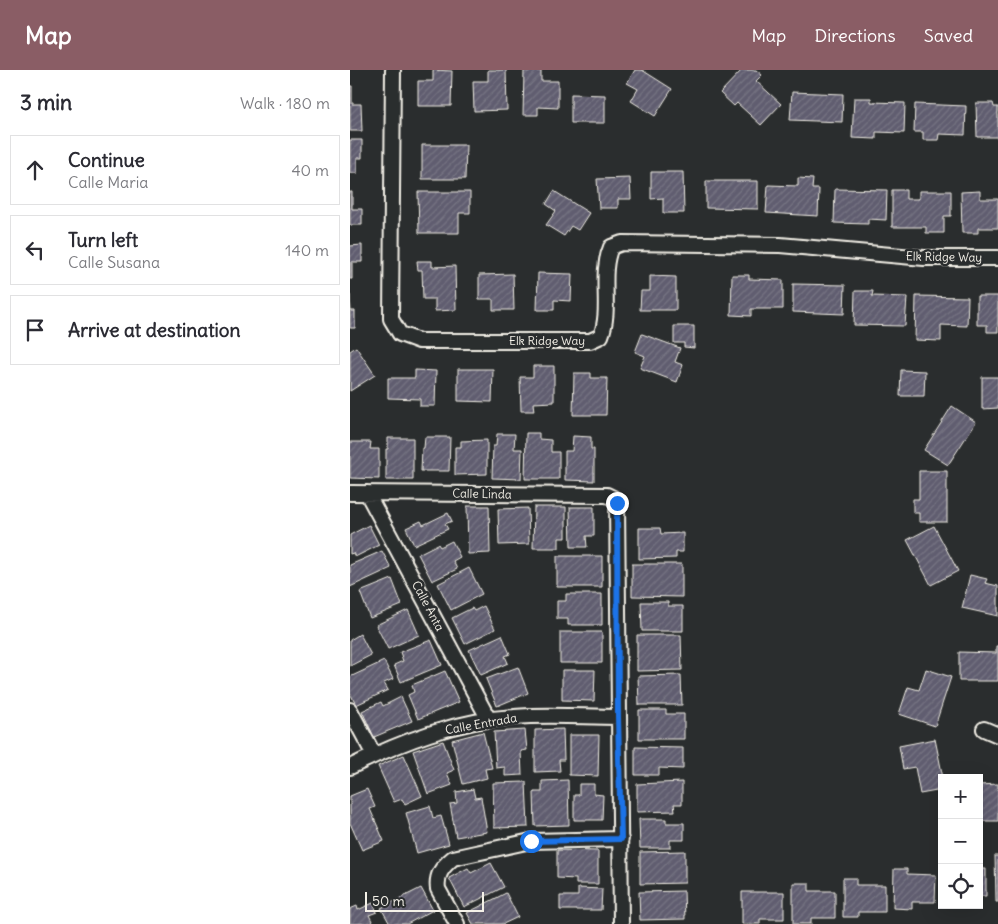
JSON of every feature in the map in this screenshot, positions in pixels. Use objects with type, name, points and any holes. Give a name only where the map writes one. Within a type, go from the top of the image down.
[{"type":"street","name":"Elk Ridge Way","points":[[392,70],[391,318],[400,334],[419,341],[590,341],[601,336],[606,323],[606,258],[611,247],[622,243],[780,245],[924,258],[998,258]]},
{"type":"street","name":"Calle Linda","points":[[350,493],[607,495],[613,498],[618,508],[618,717]]},
{"type":"street","name":"Calle Anta","points":[[367,493],[489,720]]},
{"type":"street","points":[[350,710],[374,755]]},
{"type":"street","name":"Calle Entrada","points":[[350,767],[421,736],[489,720],[515,717],[618,717]]},
{"type":"street","points":[[618,717],[621,924]]},
{"type":"street","points":[[984,729],[998,735]]},
{"type":"street","points":[[457,924],[438,889],[437,883],[440,872],[445,864],[453,858],[531,841],[621,839]]},
{"type":"building","points":[[433,70],[452,71],[451,106],[418,106],[418,81],[433,81]]},
{"type":"building","points":[[488,70],[506,70],[507,110],[474,111],[473,81],[488,81]]},
{"type":"building","points":[[635,70],[642,70],[672,89],[655,116],[631,101],[638,89],[627,83]]},
{"type":"building","points":[[742,70],[756,70],[762,75],[756,81],[781,104],[761,125],[737,103],[734,106],[720,93]]},
{"type":"building","points":[[524,71],[541,71],[541,81],[558,81],[558,108],[538,107],[538,115],[523,115]]},
{"type":"building","points":[[350,86],[352,86],[352,104],[361,104],[362,131],[350,131]]},
{"type":"building","points":[[792,92],[843,94],[842,122],[790,120]]},
{"type":"building","points":[[571,94],[605,95],[605,123],[571,123]]},
{"type":"building","points":[[854,98],[871,98],[871,102],[905,103],[904,133],[876,132],[876,139],[852,138]]},
{"type":"building","points":[[976,103],[993,103],[994,107],[998,107],[998,137],[977,137]]},
{"type":"building","points":[[915,104],[966,106],[965,135],[939,134],[938,140],[923,140],[923,132],[914,132]]},
{"type":"building","points":[[350,140],[362,140],[362,158],[357,158],[357,173],[350,173]]},
{"type":"building","points":[[422,145],[466,145],[465,179],[422,179]]},
{"type":"building","points":[[651,172],[683,172],[684,213],[663,213],[663,198],[651,199]]},
{"type":"building","points":[[630,178],[631,199],[618,199],[618,208],[599,208],[597,179]]},
{"type":"building","points":[[798,178],[813,179],[812,189],[819,189],[818,216],[766,213],[768,185],[798,186]]},
{"type":"building","points":[[706,181],[758,181],[758,209],[706,208]]},
{"type":"building","points":[[835,189],[887,190],[886,220],[868,219],[868,224],[834,223]]},
{"type":"building","points":[[892,190],[906,190],[906,199],[919,199],[919,191],[951,191],[951,216],[944,216],[944,233],[926,233],[926,227],[892,227]]},
{"type":"building","points":[[554,191],[589,213],[578,230],[571,226],[564,236],[546,225],[556,211],[546,204]]},
{"type":"building","points":[[980,191],[980,199],[998,199],[998,228],[978,228],[978,233],[962,233],[961,192]]},
{"type":"building","points":[[350,192],[352,192],[352,209],[362,209],[362,225],[350,225]]},
{"type":"building","points":[[418,192],[470,192],[470,213],[459,213],[459,233],[419,233]]},
{"type":"building","points":[[362,245],[362,262],[352,262],[352,279],[350,279],[350,246]]},
{"type":"building","points":[[417,261],[432,261],[432,267],[455,266],[456,310],[435,311],[435,299],[423,299],[422,270],[418,270]]},
{"type":"building","points":[[538,273],[572,274],[571,301],[554,300],[554,310],[537,310]]},
{"type":"building","points":[[513,274],[514,310],[493,310],[493,299],[479,299],[479,275]]},
{"type":"building","points":[[732,275],[749,275],[749,279],[783,280],[783,309],[751,309],[751,316],[731,315]]},
{"type":"building","points":[[650,276],[676,277],[676,310],[640,310],[641,291],[650,291]]},
{"type":"building","points":[[793,284],[845,285],[844,314],[793,312]]},
{"type":"building","points":[[855,291],[873,291],[872,296],[907,297],[905,326],[854,325]]},
{"type":"building","points":[[350,295],[351,311],[355,311],[355,328],[350,328]]},
{"type":"building","points":[[916,296],[968,297],[967,326],[941,325],[941,341],[915,340]]},
{"type":"building","points":[[977,296],[998,296],[998,332],[987,332],[987,325],[977,325]]},
{"type":"building","points":[[674,326],[694,326],[694,348],[684,347],[684,343],[674,343]]},
{"type":"building","points":[[642,334],[680,348],[675,362],[683,365],[677,382],[640,368],[645,356],[635,352]]},
{"type":"building","points":[[356,347],[375,375],[350,391],[350,351]]},
{"type":"building","points":[[533,366],[554,366],[554,402],[533,403],[534,411],[521,411],[520,377],[533,377]]},
{"type":"building","points":[[458,369],[493,369],[492,402],[458,401]]},
{"type":"building","points":[[415,370],[436,371],[435,406],[420,406],[420,399],[388,398],[388,378],[415,378]]},
{"type":"building","points":[[901,370],[925,371],[924,396],[900,396]]},
{"type":"building","points":[[574,373],[591,373],[591,378],[607,378],[606,415],[573,415]]},
{"type":"building","points":[[982,377],[998,377],[998,408],[982,409]]},
{"type":"building","points":[[952,406],[976,422],[948,465],[924,450]]},
{"type":"building","points":[[526,433],[539,433],[539,439],[551,440],[551,452],[559,452],[559,479],[525,479]]},
{"type":"building","points":[[497,434],[515,434],[514,449],[522,449],[521,479],[492,478],[493,446],[496,446]]},
{"type":"building","points":[[573,436],[591,437],[591,449],[594,449],[594,481],[565,480],[565,451],[572,451]]},
{"type":"building","points":[[425,437],[450,437],[449,471],[421,471],[422,448],[424,448]]},
{"type":"building","points":[[388,438],[413,438],[413,480],[386,480]]},
{"type":"building","points":[[487,440],[487,474],[455,475],[455,447],[461,447],[461,441]]},
{"type":"building","points":[[350,442],[371,442],[370,449],[379,449],[379,479],[350,478]]},
{"type":"building","points":[[919,471],[947,471],[947,522],[919,522],[919,513],[913,513],[913,499],[919,499]]},
{"type":"building","points":[[467,506],[489,506],[490,553],[468,554]]},
{"type":"building","points":[[534,507],[566,507],[566,538],[559,538],[559,548],[533,548]]},
{"type":"building","points":[[570,507],[594,507],[594,536],[586,536],[587,547],[571,547]]},
{"type":"building","points":[[528,508],[529,544],[499,545],[498,509]]},
{"type":"building","points":[[448,513],[452,521],[445,524],[448,529],[414,545],[406,528],[421,521],[423,525]]},
{"type":"building","points":[[369,525],[379,545],[355,557],[353,553],[350,554],[350,535]]},
{"type":"building","points":[[934,526],[958,571],[931,585],[907,540]]},
{"type":"building","points":[[639,528],[660,528],[661,534],[683,533],[683,552],[676,552],[676,558],[639,559]]},
{"type":"building","points":[[452,541],[460,557],[453,561],[457,569],[432,581],[418,554],[438,544],[440,547]]},
{"type":"building","points":[[382,551],[391,568],[350,587],[350,565]]},
{"type":"building","points":[[557,556],[602,556],[602,587],[557,587]]},
{"type":"building","points":[[632,564],[682,564],[682,597],[632,596]]},
{"type":"building","points":[[469,568],[482,594],[451,610],[438,584]]},
{"type":"building","points":[[970,575],[987,579],[985,583],[998,586],[998,616],[962,608]]},
{"type":"building","points":[[392,579],[402,605],[370,618],[360,592]]},
{"type":"building","points":[[566,594],[602,594],[602,625],[568,625],[568,619],[557,619],[557,601],[566,601]]},
{"type":"building","points":[[641,602],[668,602],[668,606],[683,606],[683,631],[642,631]]},
{"type":"building","points":[[484,606],[495,629],[465,644],[452,618],[472,608],[474,611]]},
{"type":"building","points":[[408,610],[419,635],[388,649],[376,625]]},
{"type":"building","points":[[560,632],[602,632],[602,663],[560,663]]},
{"type":"building","points":[[360,634],[371,655],[350,666],[350,640]]},
{"type":"building","points":[[502,635],[510,654],[505,656],[508,663],[481,675],[469,650]]},
{"type":"building","points":[[637,635],[681,635],[682,670],[637,671]]},
{"type":"building","points":[[431,640],[442,665],[401,682],[394,665],[403,661],[400,652]]},
{"type":"building","points":[[996,646],[998,646],[998,681],[959,681],[959,652],[996,653]]},
{"type":"building","points":[[384,661],[393,679],[384,683],[388,690],[356,705],[350,693],[350,677]]},
{"type":"building","points":[[518,667],[528,693],[497,706],[486,679]]},
{"type":"building","points":[[926,669],[951,677],[935,726],[899,714],[908,687],[919,690]]},
{"type":"building","points":[[562,670],[595,670],[594,701],[562,700]]},
{"type":"building","points":[[445,671],[459,702],[418,719],[408,695],[414,692],[412,685]]},
{"type":"building","points":[[681,675],[682,705],[639,705],[638,676]]},
{"type":"building","points":[[401,697],[412,721],[374,737],[362,711],[381,702],[383,706]]},
{"type":"building","points":[[639,710],[666,710],[666,714],[684,714],[684,739],[639,739]]},
{"type":"building","points":[[563,729],[564,760],[559,760],[560,771],[535,772],[535,730]]},
{"type":"building","points":[[525,730],[527,750],[521,751],[522,775],[505,776],[505,767],[496,768],[494,732]]},
{"type":"building","points":[[483,732],[492,768],[485,769],[487,778],[463,784],[452,740]]},
{"type":"building","points":[[569,735],[599,735],[598,776],[569,775]]},
{"type":"building","points":[[935,739],[942,774],[938,774],[938,791],[920,794],[915,767],[903,769],[899,746]]},
{"type":"building","points":[[443,741],[454,770],[447,773],[452,785],[428,794],[413,751]]},
{"type":"building","points":[[635,747],[683,748],[683,769],[659,768],[659,775],[635,775]]},
{"type":"building","points":[[404,755],[422,796],[405,804],[402,799],[394,802],[378,766]]},
{"type":"building","points":[[568,780],[569,825],[535,826],[534,792],[542,792],[542,781]]},
{"type":"building","points":[[526,782],[528,827],[494,828],[493,783]]},
{"type":"building","points":[[682,782],[682,804],[674,804],[675,811],[637,812],[637,784]]},
{"type":"building","points":[[579,784],[594,784],[594,794],[603,795],[602,820],[574,820],[574,795],[579,795]]},
{"type":"building","points":[[998,784],[998,821],[983,821],[983,785]]},
{"type":"building","points":[[367,789],[375,807],[370,809],[384,841],[362,850],[350,823],[350,796]]},
{"type":"building","points":[[473,789],[475,798],[481,797],[487,832],[456,837],[450,804],[457,803],[456,792]]},
{"type":"building","points":[[430,806],[433,818],[441,816],[449,844],[417,853],[406,813]]},
{"type":"building","points":[[639,819],[666,819],[666,823],[684,823],[684,840],[670,840],[670,848],[640,848]]},
{"type":"building","points":[[557,850],[598,851],[598,884],[576,884],[576,879],[557,878]]},
{"type":"building","points":[[685,851],[685,883],[640,884],[640,852]]},
{"type":"building","points":[[995,856],[998,856],[998,902],[996,902]]},
{"type":"building","points":[[491,863],[504,887],[464,907],[449,878],[468,868],[471,873]]},
{"type":"building","points":[[894,869],[907,869],[907,874],[936,875],[935,902],[912,902],[912,909],[893,908]]},
{"type":"building","points":[[983,869],[986,869],[986,896],[983,896]]},
{"type":"building","points":[[843,878],[856,878],[856,885],[885,885],[885,912],[858,912],[858,917],[843,917]]},
{"type":"building","points":[[793,883],[809,883],[809,891],[835,891],[835,918],[811,918],[811,924],[793,924]]},
{"type":"building","points":[[421,888],[433,910],[407,924],[390,924],[381,908]]},
{"type":"building","points":[[578,888],[602,889],[601,910],[560,910],[560,896],[578,896]]},
{"type":"building","points":[[684,891],[685,919],[640,920],[639,892]]},
{"type":"building","points":[[742,892],[784,892],[784,919],[760,919],[760,924],[742,924]]},
{"type":"building","points":[[506,893],[518,917],[503,924],[473,924],[467,913]]},
{"type":"building","points":[[373,903],[377,912],[369,915],[373,923],[350,924],[350,909],[357,906],[358,910]]},
{"type":"route","points":[[531,841],[621,839],[618,717],[617,503]]}]
